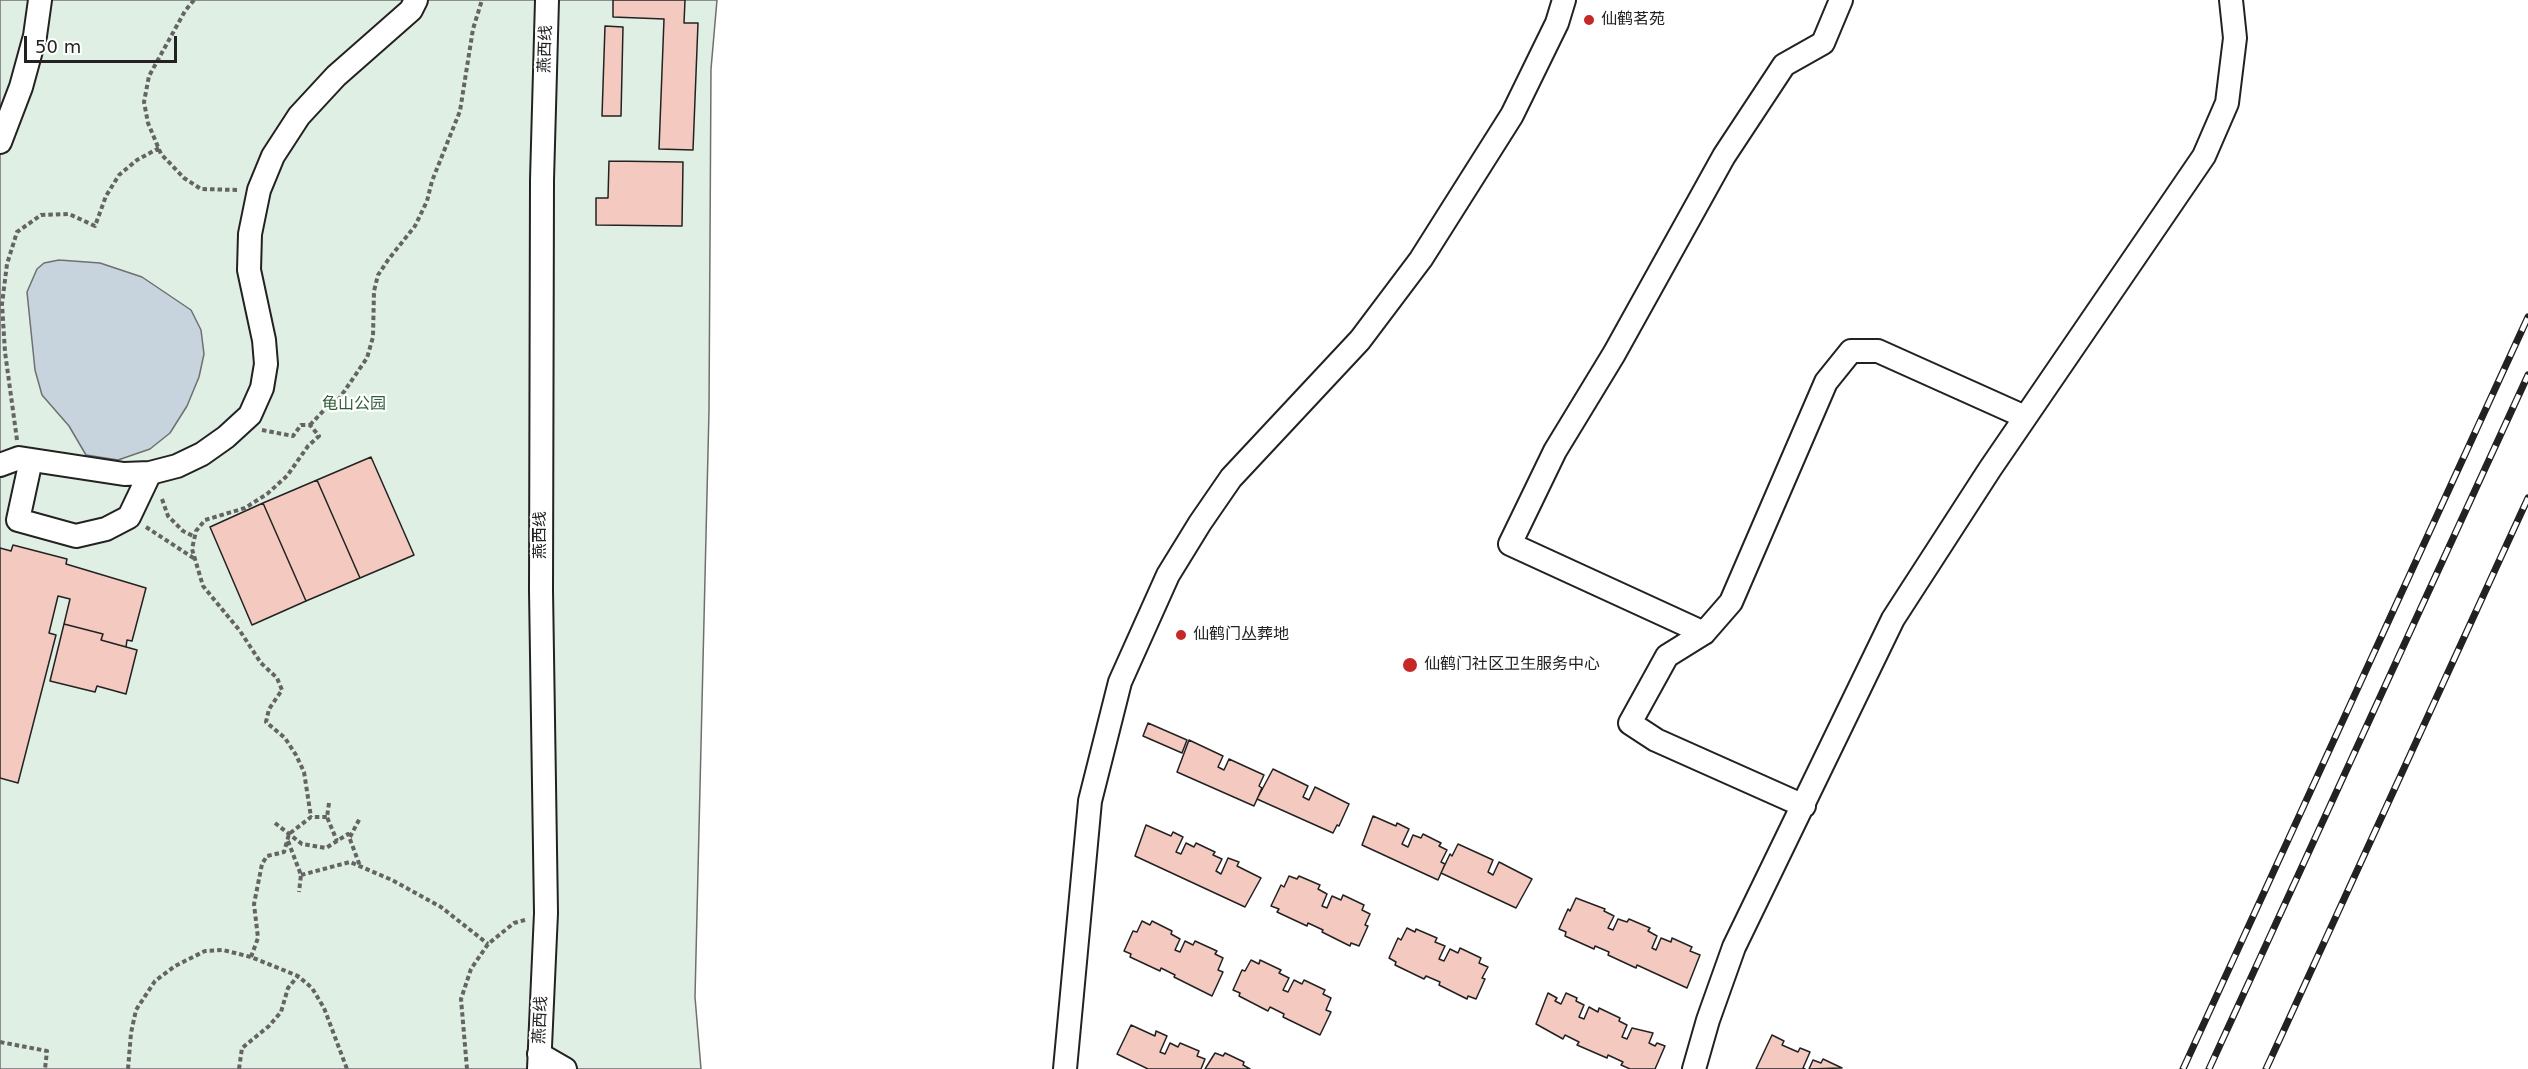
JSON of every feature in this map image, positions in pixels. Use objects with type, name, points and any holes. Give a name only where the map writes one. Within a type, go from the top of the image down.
[{"type":"street","points":[[0,142],[30,57],[40,0]]},
{"type":"street","points":[[149,477],[129,517],[106,529],[76,536],[18,520],[17,461],[149,477],[202,454],[250,415],[262,388],[266,364],[264,340],[249,270],[250,234],[259,190],[273,156],[299,116],[336,76],[411,10],[416,0]]},
{"type":"street","name":"燕西线","points":[[539,1062],[546,913],[541,590],[542,180],[548,0]]},
{"type":"street","points":[[1065,1069],[1090,801],[1120,682],[1168,575],[1231,478],[1360,340],[1421,259],[1512,115],[1557,23],[1564,0]]},
{"type":"street","points":[[1704,633],[1510,544],[1555,451],[1614,354],[1724,156],[1784,65],[1822,42],[1841,0]]},
{"type":"street","points":[[1694,1069],[1708,1020],[1734,947],[1893,619],[2025,417],[2204,156],[2228,103],[2235,38],[2231,0]]},
{"type":"street","points":[[1804,806],[1656,740],[1630,723],[1667,656],[1704,633],[1731,602],[1826,382],[1851,351],[1878,351],[2025,417]]},
{"type":"street","points":[[539,1062],[565,1069]]},
{"type":"path","points":[[194,0],[185,11],[149,76],[144,102],[148,123],[168,163],[201,189],[259,190]]},
{"type":"path","points":[[241,423],[249,429],[293,436],[301,425],[310,425],[325,409],[339,399],[367,358],[373,337],[374,291],[378,275],[415,226],[427,201],[432,181],[460,111],[473,29],[482,0]]},
{"type":"path","points":[[17,461],[2,303],[6,264],[17,232],[41,215],[69,213],[95,226],[106,196],[119,175],[137,160],[159,148]]},
{"type":"path","points":[[310,425],[319,436],[308,446],[287,477],[267,494],[245,508],[205,520],[196,531],[192,549],[203,586],[240,631],[261,663],[277,678],[282,690],[269,709],[266,722],[285,738],[296,755],[304,772],[311,817]]},
{"type":"path","points":[[149,477],[159,487],[168,516],[183,531],[195,537]]},
{"type":"path","points":[[129,517],[195,560]]},
{"type":"path","points":[[329,803],[327,817],[337,841]]},
{"type":"path","points":[[251,957],[258,938],[254,904],[262,864],[267,856],[284,852],[289,834],[311,817],[327,817]]},
{"type":"path","points":[[350,838],[360,818]]},
{"type":"path","points":[[275,823],[302,844],[326,848],[348,834],[360,866]]},
{"type":"path","points":[[288,840],[301,875],[299,892]]},
{"type":"path","points":[[301,875],[350,862],[392,880],[441,907],[488,944]]},
{"type":"path","points":[[467,1069],[461,999],[471,969],[488,944],[514,923],[546,913]]},
{"type":"path","points":[[128,1069],[130,1033],[136,1010],[155,981],[175,966],[205,951],[223,950],[251,957],[298,976],[312,988],[324,1008],[347,1069]]},
{"type":"path","points":[[239,1069],[242,1048],[281,1012],[288,988],[298,976]]},
{"type":"path","points":[[0,1042],[47,1051],[45,1069]]},
{"type":"green space","name":"龟山公园","points":[[0,0],[717,0],[711,69],[709,410],[695,997],[701,1069],[0,1069]]},
{"type":"shaded area","points":[[59,260],[100,263],[142,277],[191,310],[201,330],[204,354],[199,377],[187,406],[170,433],[150,449],[118,460],[86,455],[69,426],[42,395],[35,370],[27,292],[37,269],[44,263]]},
{"type":"building","points":[[613,0],[685,0],[684,23],[698,23],[693,150],[659,149],[664,19],[613,17]]},
{"type":"building","points":[[605,26],[623,27],[621,116],[602,116]]},
{"type":"building","points":[[609,161],[683,162],[682,226],[596,225],[596,198],[608,198]]},
{"type":"building","points":[[371,457],[414,555],[360,578],[317,480]]},
{"type":"building","points":[[317,480],[360,578],[306,601],[263,503]]},
{"type":"building","points":[[263,503],[306,601],[252,625],[210,527]]},
{"type":"building","points":[[13,545],[67,559],[66,564],[146,588],[132,641],[127,640],[126,647],[101,640],[103,634],[64,624],[70,599],[58,596],[49,633],[56,635],[18,783],[0,778],[0,548],[11,551]]},
{"type":"building","points":[[64,624],[103,634],[101,640],[137,650],[126,694],[97,686],[95,692],[50,681]]},
{"type":"building","points":[[1148,723],[1187,740],[1182,753],[1143,736]]},
{"type":"building","points":[[1189,740],[1223,756],[1218,767],[1224,770],[1229,759],[1264,775],[1259,786],[1262,788],[1254,806],[1177,772]]},
{"type":"building","points":[[1273,769],[1308,786],[1303,797],[1309,800],[1315,787],[1349,804],[1339,826],[1337,825],[1333,833],[1257,799]]},
{"type":"building","points":[[1373,816],[1409,829],[1402,844],[1408,847],[1413,835],[1421,838],[1423,834],[1441,843],[1439,846],[1447,850],[1441,862],[1445,864],[1438,880],[1362,845]]},
{"type":"building","points":[[1146,825],[1171,836],[1173,832],[1183,837],[1176,852],[1181,854],[1186,843],[1194,847],[1196,843],[1215,852],[1213,855],[1222,859],[1216,871],[1221,874],[1228,858],[1239,862],[1237,866],[1261,878],[1245,907],[1135,856]]},
{"type":"building","points":[[1458,844],[1493,860],[1488,872],[1493,875],[1499,862],[1532,879],[1516,908],[1441,873],[1450,854],[1452,856]]},
{"type":"building","points":[[1289,876],[1297,879],[1299,876],[1320,885],[1318,889],[1327,894],[1322,906],[1327,908],[1332,896],[1341,900],[1343,895],[1364,905],[1362,910],[1370,914],[1365,925],[1368,926],[1359,946],[1351,943],[1350,946],[1308,923],[1307,926],[1277,912],[1279,909],[1271,906],[1281,885],[1284,887]]},
{"type":"building","points":[[1576,898],[1605,909],[1604,911],[1614,916],[1608,928],[1613,930],[1618,919],[1627,922],[1629,919],[1650,928],[1648,931],[1657,936],[1652,948],[1656,950],[1661,938],[1671,942],[1672,938],[1692,947],[1690,951],[1700,955],[1687,988],[1637,965],[1636,968],[1595,946],[1594,949],[1565,936],[1566,932],[1559,929]]},
{"type":"building","points":[[1142,921],[1150,925],[1152,921],[1172,931],[1171,934],[1180,939],[1175,950],[1180,952],[1185,941],[1193,945],[1195,941],[1217,951],[1215,954],[1223,958],[1218,970],[1223,972],[1212,996],[1161,968],[1160,971],[1130,957],[1131,954],[1124,951],[1133,931],[1137,932]]},
{"type":"building","points":[[1407,928],[1415,932],[1416,929],[1437,938],[1435,942],[1445,946],[1439,959],[1444,961],[1450,949],[1458,953],[1460,948],[1481,958],[1479,963],[1488,967],[1476,999],[1468,996],[1467,999],[1439,985],[1440,982],[1426,976],[1424,979],[1395,965],[1396,962],[1389,958],[1398,938],[1401,940]]},
{"type":"building","points":[[1251,960],[1259,964],[1260,960],[1281,970],[1279,973],[1289,978],[1283,990],[1288,992],[1294,980],[1302,984],[1304,980],[1325,990],[1323,994],[1331,998],[1326,1010],[1331,1012],[1320,1035],[1283,1017],[1284,1014],[1270,1007],[1268,1011],[1239,996],[1240,993],[1233,990],[1242,970],[1245,971]]},
{"type":"building","points":[[1548,993],[1557,998],[1555,1001],[1561,1004],[1566,993],[1577,998],[1576,1001],[1584,1005],[1579,1017],[1584,1019],[1589,1007],[1598,1012],[1599,1008],[1620,1018],[1619,1021],[1627,1025],[1622,1037],[1627,1039],[1632,1028],[1653,1033],[1649,1043],[1655,1046],[1657,1043],[1665,1046],[1655,1069],[1630,1069],[1621,1065],[1623,1062],[1577,1045],[1579,1042],[1565,1035],[1563,1039],[1536,1024]]},
{"type":"building","points":[[1131,1025],[1155,1036],[1156,1031],[1167,1036],[1160,1052],[1165,1054],[1170,1043],[1178,1047],[1180,1043],[1199,1051],[1197,1056],[1205,1059],[1201,1069],[1148,1069],[1117,1054]]},
{"type":"building","points":[[1772,1035],[1784,1041],[1782,1045],[1798,1052],[1800,1048],[1810,1052],[1803,1068],[1805,1069],[1756,1069]]},
{"type":"building","points":[[1215,1053],[1223,1056],[1225,1053],[1244,1062],[1243,1065],[1250,1069],[1205,1069]]},
{"type":"building","points":[[1823,1059],[1842,1068],[1809,1069],[1813,1060],[1821,1063]]},
{"type":"railway","points":[[2183,1069],[2528,317]]},
{"type":"railway","points":[[2209,1069],[2528,375]]},
{"type":"railway","points":[[2266,1069],[2528,498]]},
{"type":"place","name":"仙鹤茗苑","points":[[1589,20]]},
{"type":"place","name":"仙鹤门丛葬地","points":[[1181,635]]},
{"type":"place","name":"仙鹤门社区卫生服务中心","points":[[1410,665]]}]
